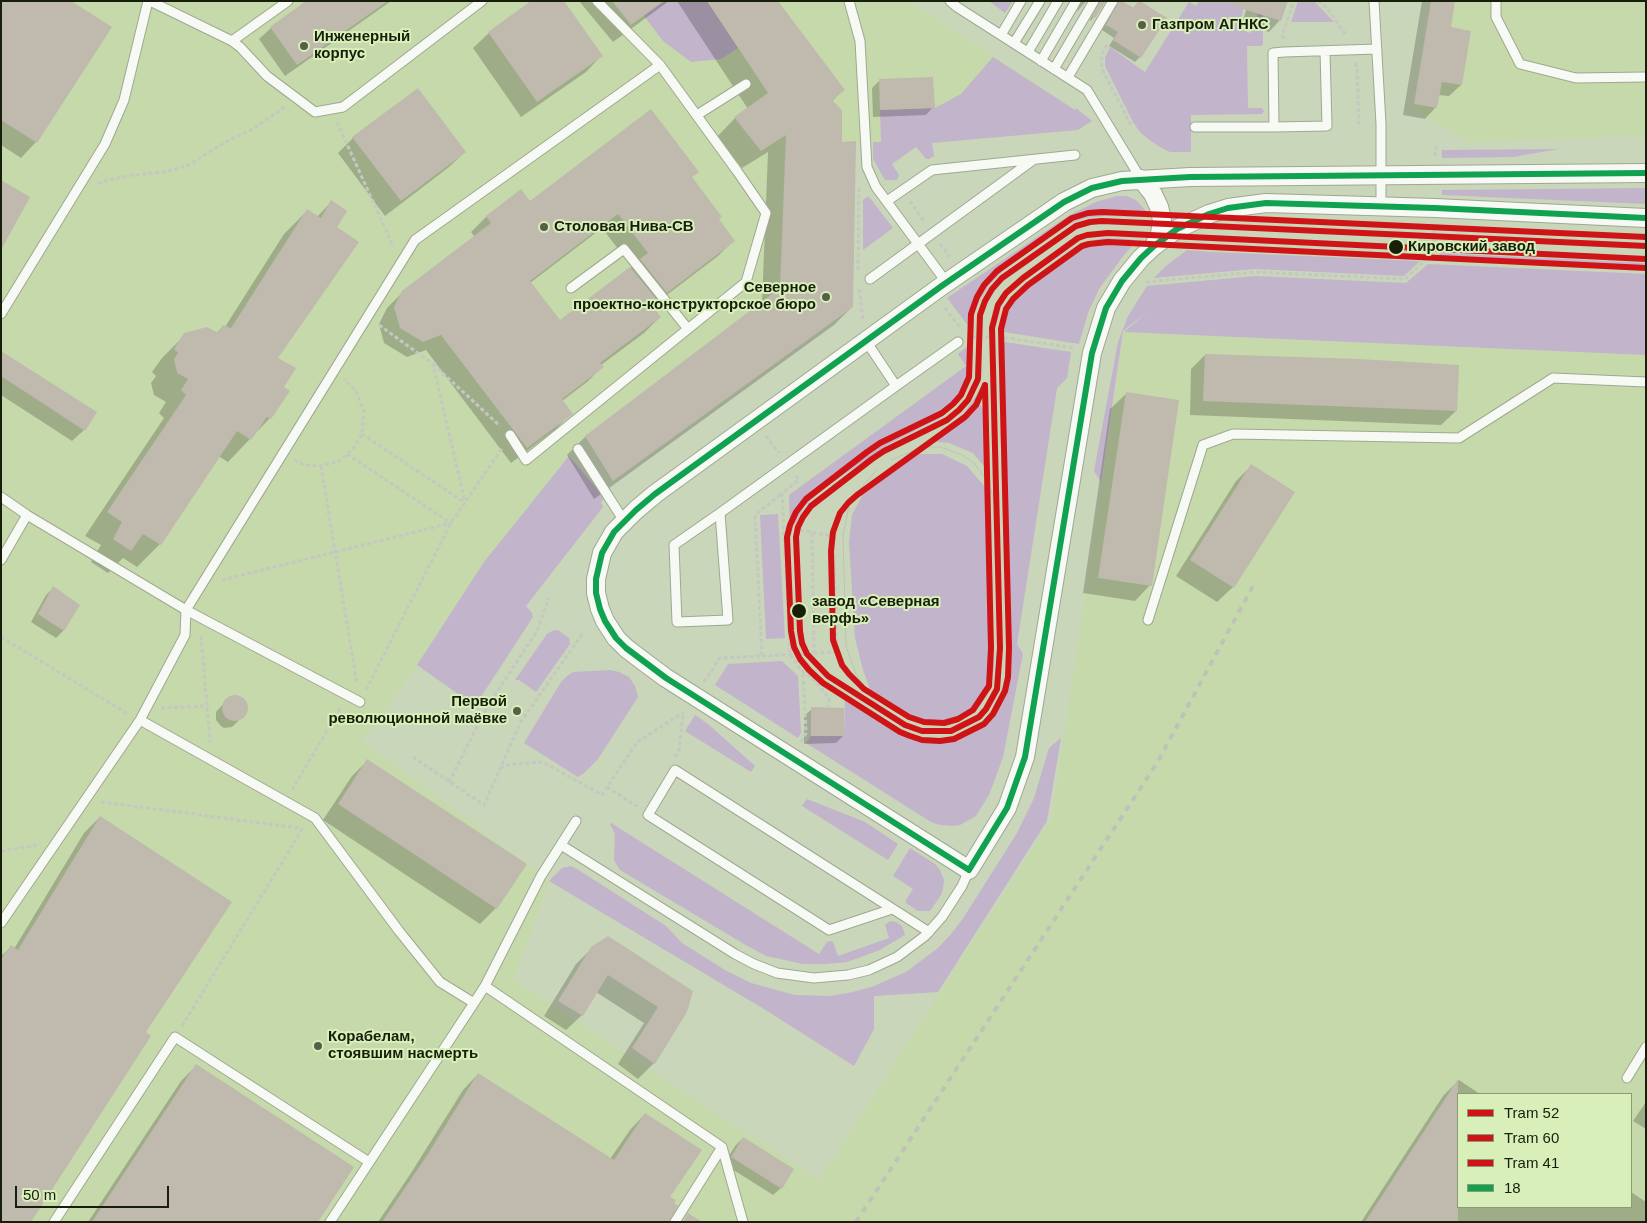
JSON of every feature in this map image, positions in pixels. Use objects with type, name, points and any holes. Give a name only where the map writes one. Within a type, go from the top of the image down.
[{"type":"street","points":[[1646,173],[1140,179],[1109,183],[1092,188],[1064,202],[947,283],[655,494],[624,521],[614,532],[605,547],[598,566],[596,594],[605,621],[616,638],[626,648],[666,678],[969,870],[1007,808],[1025,757],[1092,353],[1106,308],[1122,281],[1137,262],[1154,246],[1177,230],[1209,214],[1245,205],[1273,203],[1381,206],[1646,218]]},
{"type":"street","points":[[1140,179],[1154,194],[1162,220],[1160,234],[1154,246]]},
{"type":"lane","points":[[1,314],[105,144],[124,100],[149,1],[232,41],[267,76],[315,112],[344,107],[482,1]]},
{"type":"lane","points":[[232,41],[288,1]]},
{"type":"lane","points":[[510,436],[526,460],[746,282],[766,214],[660,65],[597,1]]},
{"type":"lane","points":[[849,1],[860,41],[867,167],[873,181],[947,283]]},
{"type":"lane","points":[[950,1],[1087,90],[1140,179]]},
{"type":"lane","points":[[1001,35],[1021,1]]},
{"type":"lane","points":[[1014,44],[1040,1]]},
{"type":"lane","points":[[1028,52],[1058,1]]},
{"type":"lane","points":[[1041,61],[1076,1]]},
{"type":"lane","points":[[1054,69],[1094,1]]},
{"type":"lane","points":[[1068,78],[1113,1]]},
{"type":"lane","points":[[1374,1],[1381,124],[1381,206]]},
{"type":"lane","points":[[1496,1],[1496,17],[1520,64],[1576,78],[1646,77]]},
{"type":"lane","points":[[1274,126],[1273,53],[1377,49]]},
{"type":"lane","points":[[1195,127],[1327,126],[1325,51]]},
{"type":"lane","points":[[1,923],[140,720],[185,635],[186,610],[415,240],[660,65]]},
{"type":"lane","points":[[697,115],[746,84]]},
{"type":"lane","points":[[887,201],[932,170],[1075,155]]},
{"type":"lane","points":[[870,279],[1033,160]]},
{"type":"lane","points":[[571,288],[624,249],[688,329]]},
{"type":"lane","points":[[866,342],[896,386]]},
{"type":"lane","points":[[720,513],[728,620],[677,622],[674,545],[958,342]]},
{"type":"lane","points":[[1148,620],[1203,445],[1233,434],[1459,438],[1553,378],[1646,382]]},
{"type":"lane","points":[[578,450],[624,521]]},
{"type":"lane","points":[[1,497],[27,515],[186,610],[360,702]]},
{"type":"lane","points":[[1,560],[27,515]]},
{"type":"lane","points":[[140,720],[315,818],[399,931],[440,982],[474,1003]]},
{"type":"lane","points":[[892,909],[830,930],[648,815],[675,770],[928,932]]},
{"type":"lane","points":[[330,1222],[485,986],[541,876],[576,821]]},
{"type":"lane","points":[[561,844],[735,954],[777,973],[814,978],[848,975],[869,970],[897,957],[928,932],[942,917],[962,886],[969,870]]},
{"type":"lane","points":[[485,986],[722,1147],[743,1222]]},
{"type":"lane","points":[[54,1222],[175,1037],[369,1162]]},
{"type":"lane","points":[[1626,1078],[1646,1047]]},
{"type":"lane","points":[[675,1222],[722,1147]]},
{"type":"path","points":[[1284,52],[1283,33],[1294,1]]},
{"type":"path","points":[[1107,45],[1102,54],[1103,71],[1132,127]]},
{"type":"path","points":[[74,195],[104,181],[133,175],[165,172],[189,165],[225,142],[252,130],[278,113],[296,98]]},
{"type":"path","points":[[332,109],[401,262]]},
{"type":"path","points":[[1435,161],[1436,145]]},
{"type":"path","points":[[858,278],[859,190],[873,181]]},
{"type":"path","points":[[1433,261],[1434,222]]},
{"type":"path","points":[[1145,282],[1255,272],[1405,279],[1427,258]]},
{"type":"path","points":[[859,287],[863,321]]},
{"type":"path","points":[[945,308],[961,329]]},
{"type":"path","points":[[360,702],[451,523],[510,436],[433,364],[367,317]]},
{"type":"path","points":[[966,336],[973,338],[1000,337],[1075,348]]},
{"type":"path","points":[[433,364],[465,502]]},
{"type":"path","points":[[282,454],[304,465],[321,466],[339,461],[353,449],[362,434],[364,412],[356,390],[341,376],[333,372]]},
{"type":"path","points":[[762,656],[755,514],[799,480],[763,432]]},
{"type":"path","points":[[362,434],[465,502]]},
{"type":"path","points":[[347,454],[451,523]]},
{"type":"path","points":[[321,466],[360,702]]},
{"type":"path","points":[[782,493],[790,654],[803,671],[825,693],[829,699],[828,708]]},
{"type":"path","points":[[202,585],[451,523]]},
{"type":"path","points":[[702,686],[720,658],[837,652],[832,536],[784,527]]},
{"type":"path","points":[[812,532],[814,653]]},
{"type":"path","points":[[449,782],[487,707],[537,631],[549,598]]},
{"type":"path","points":[[199,617],[211,760]]},
{"type":"path","points":[[413,757],[484,805],[520,723],[583,633]]},
{"type":"path","points":[[1,637],[140,720]]},
{"type":"path","points":[[800,744],[806,733],[803,671]]},
{"type":"path","points":[[285,801],[348,696]]},
{"type":"path","points":[[146,709],[207,706]]},
{"type":"path","points":[[500,768],[513,764],[543,762],[602,795],[637,742],[683,714],[688,707]]},
{"type":"path","points":[[675,770],[675,757],[679,752],[683,714]]},
{"type":"path","points":[[607,787],[648,815]]},
{"type":"path","points":[[85,800],[326,831]]},
{"type":"path","points":[[175,1037],[303,828]]},
{"type":"path","points":[[1,851],[57,842]]},
{"type":"shaded area","points":[[1,1],[909,1],[1076,110],[881,142],[785,143],[780,288],[585,436],[484,562],[417,665],[363,741],[549,881],[514,980],[819,1181],[1052,819],[1124,332],[1646,355],[1646,1222],[1,1222]]},
{"type":"shaded area","points":[[664,1],[707,1],[738,48],[721,59],[691,62],[663,41],[644,16]]},
{"type":"shaded area","points":[[989,1],[1013,1],[1005,13]]},
{"type":"shaded area","points":[[1199,1],[1246,1],[1238,28],[1250,33],[1258,13],[1263,15],[1263,44],[1261,46],[1247,46],[1248,108],[1262,108],[1264,111],[1262,114],[1191,115],[1191,152],[1170,152],[1148,139],[1133,122],[1105,66],[1105,58],[1110,47],[1145,72],[1189,2],[1196,6]]},
{"type":"shaded area","points":[[1298,1],[1314,1],[1334,22],[1291,22]]},
{"type":"shaded area","points":[[1431,1],[1646,1],[1646,136],[1470,142],[1413,109]]},
{"type":"shaded area","points":[[993,57],[1075,110],[1076,108],[1092,121],[1078,130],[932,143],[934,156],[929,159],[926,159],[916,147],[892,164],[899,175],[897,180],[885,180],[873,159],[873,142],[881,142],[880,110],[935,108],[961,94]]},
{"type":"shaded area","points":[[1559,149],[1513,157],[1442,158],[1442,150]]},
{"type":"shaded area","points":[[1646,188],[1646,204],[1442,195],[1442,190]]},
{"type":"shaded area","points":[[1117,196],[1126,196],[1136,200],[1145,210],[1146,216],[1086,218],[1073,222],[1043,241],[1006,268],[989,285],[977,305],[973,332],[947,298],[1068,216],[1096,202]]},
{"type":"shaded area","points":[[867,197],[870,198],[893,228],[863,250],[863,200]]},
{"type":"shaded area","points":[[1104,238],[1130,239],[1133,240],[1133,245],[1099,289],[1088,313],[1079,344],[998,331],[1004,307],[1011,297],[1023,286],[1076,246]]},
{"type":"shaded area","points":[[1187,250],[1420,261],[1404,276],[1255,269],[1154,278]]},
{"type":"shaded area","points":[[1439,253],[1646,263],[1646,267],[1442,258]]},
{"type":"shaded area","points":[[1428,264],[1646,274],[1646,355],[1124,332],[1148,311],[1123,331],[1101,482],[1094,471],[1118,342],[1128,316],[1147,286],[1255,276],[1406,283]]},
{"type":"shaded area","points":[[998,341],[1071,352],[1067,378],[1057,388],[1017,644],[1023,654],[1003,757],[989,795],[976,816],[960,825],[940,825],[931,822],[806,743],[811,736],[844,736],[845,695],[904,731],[932,739],[958,736],[982,723],[999,697],[1006,677],[1007,654]]},
{"type":"shaded area","points":[[973,342],[972,376],[958,403],[940,418],[889,444],[821,490],[804,507],[795,524],[790,524],[789,495],[966,366],[958,354]]},
{"type":"shaded area","points":[[976,396],[989,422],[989,472],[973,453],[949,443],[928,441],[964,413]]},
{"type":"shaded area","points":[[918,454],[942,454],[967,466],[985,487],[990,524],[994,666],[991,688],[980,706],[958,722],[949,725],[925,725],[884,705],[871,692],[855,638],[849,542],[852,515],[864,492],[872,483],[903,460]]},
{"type":"shaded area","points":[[569,456],[604,497],[601,503],[603,507],[526,606],[533,617],[475,706],[417,665],[484,562]]},
{"type":"shaded area","points":[[778,514],[785,638],[766,639],[760,515]]},
{"type":"shaded area","points":[[558,630],[569,638],[570,644],[536,692],[519,680],[515,680],[547,634]]},
{"type":"shaded area","points":[[782,661],[798,676],[801,733],[798,738],[715,685],[728,664]]},
{"type":"shaded area","points":[[610,670],[629,677],[635,686],[638,697],[598,759],[583,774],[578,777],[524,743],[561,682],[567,676],[573,672]]},
{"type":"shaded area","points":[[695,715],[708,724],[755,766],[751,772],[685,731]]},
{"type":"shaded area","points":[[1061,738],[1047,821],[938,992],[874,996],[874,1029],[854,1066],[764,1009],[549,881],[562,868],[571,866],[577,869],[666,926],[682,943],[725,970],[751,983],[795,995],[830,996],[853,992],[874,986],[906,972],[938,948],[952,933],[1017,833],[1034,798],[1049,748]]},
{"type":"shaded area","points":[[807,799],[865,822],[898,844],[888,860],[802,806]]},
{"type":"shaded area","points":[[611,823],[819,954],[827,942],[830,941],[833,942],[838,956],[889,938],[885,925],[890,921],[902,926],[905,935],[880,950],[847,962],[803,964],[766,956],[620,870],[614,860],[615,834]]},
{"type":"shaded area","points":[[910,848],[935,864],[944,880],[941,895],[930,911],[918,911],[906,903],[913,889],[893,876]]},
{"type":"building","points":[[1,1],[71,1],[112,27],[37,143],[1,120]]},
{"type":"building","name":"Инженерный корпус","points":[[306,1],[388,1],[297,65],[270,27]]},
{"type":"building","points":[[531,1],[564,1],[603,56],[537,102],[488,32]]},
{"type":"building","points":[[612,1],[664,1],[631,25]]},
{"type":"building","points":[[707,1],[778,1],[845,90],[832,100],[842,110],[842,142],[856,141],[853,307],[613,481],[585,436],[780,288],[786,135],[761,151],[734,117],[768,93]]},
{"type":"building","points":[[1100,1],[1106,1],[1095,18],[1092,16]]},
{"type":"building","name":"Газпром АГНКС","points":[[1119,1],[1134,8],[1138,1],[1140,1],[1167,18],[1141,58],[1113,40],[1118,32],[1106,25]]},
{"type":"building","points":[[1232,1],[1288,1],[1281,21],[1231,5]]},
{"type":"building","points":[[1431,1],[1455,1],[1451,27],[1471,31],[1462,85],[1442,82],[1437,108],[1414,104]]},
{"type":"building","points":[[933,77],[935,108],[880,110],[879,79]]},
{"type":"building","points":[[418,88],[466,152],[401,201],[352,137]]},
{"type":"building","points":[[651,109],[699,172],[692,177],[722,217],[719,219],[735,241],[667,293],[640,259],[648,253],[618,214],[530,281],[560,320],[630,267],[657,300],[651,305],[661,317],[600,363],[604,367],[562,399],[573,414],[527,448],[441,335],[423,342],[400,328],[394,307],[402,291],[491,223],[486,216],[521,189],[530,201]]},
{"type":"building","points":[[1,180],[30,197],[1,250]]},
{"type":"building","points":[[331,200],[347,211],[337,227],[359,242],[278,358],[296,368],[284,387],[290,391],[271,419],[267,417],[251,440],[237,431],[161,545],[143,534],[131,551],[113,539],[122,522],[107,512],[186,395],[181,390],[188,379],[177,373],[174,359],[178,353],[174,349],[184,333],[207,327],[218,333],[223,325],[231,328],[307,209],[321,218]]},
{"type":"building","points":[[1,351],[97,412],[85,431],[1,376]]},
{"type":"building","points":[[1205,354],[1359,359],[1459,365],[1457,411],[1203,401]]},
{"type":"building","points":[[1126,392],[1179,400],[1152,586],[1098,578]]},
{"type":"building","points":[[1251,464],[1295,492],[1234,588],[1190,560]]},
{"type":"building","points":[[53,586],[80,605],[64,631],[38,614]]},
{"type":"building","points":[[235,695],[244,699],[248,708],[244,717],[235,721],[226,717],[222,708],[226,699]]},
{"type":"building","points":[[811,707],[844,708],[844,736],[811,736]]},
{"type":"building","points":[[367,759],[527,864],[497,909],[338,804]]},
{"type":"building","points":[[100,816],[232,902],[146,1032],[151,1036],[31,1222],[1,1222],[1,959],[11,945],[18,950]]},
{"type":"building","points":[[608,936],[693,991],[687,1012],[655,1064],[632,1048],[658,1007],[608,975],[583,1016],[558,1001],[591,947]]},
{"type":"building","points":[[196,1064],[354,1167],[318,1222],[92,1222]]},
{"type":"building","points":[[478,1073],[614,1160],[645,1113],[702,1150],[670,1197],[676,1200],[674,1203],[678,1206],[669,1222],[382,1222],[426,1157]]},
{"type":"building","points":[[1458,1079],[1458,1222],[1365,1222]]},
{"type":"building","points":[[743,1137],[794,1169],[782,1189],[731,1157]]},
{"type":"building","points":[[688,1213],[702,1222],[683,1222]]},
{"type":"tram line","name":"60","points":[[1646,237],[1102,212],[1088,213],[1072,218],[997,271],[984,285],[971,314],[969,377],[961,395],[953,404],[942,413],[880,443],[806,499],[796,512],[787,537],[791,631],[794,647],[800,659],[823,683],[900,732],[910,736],[922,740],[940,741],[954,739],[984,724],[993,714],[1005,691],[1008,677],[1009,648],[1001,329],[1006,309],[1013,299],[1028,285],[1082,246],[1108,242],[1646,268]]},
{"type":"tram line","name":"52","points":[[1646,246],[1102,221],[1076,226],[1002,278],[992,289],[980,315],[978,379],[968,400],[959,410],[947,420],[884,451],[872,459],[811,506],[803,517],[796,537],[800,631],[802,643],[807,654],[828,676],[905,725],[922,731],[951,731],[979,717],[986,709],[997,689],[1000,648],[992,328],[998,305],[1006,293],[1023,278],[1078,238],[1108,233],[1646,259]]},
{"type":"tram line","name":"41","points":[[985,385],[991,648],[989,686],[973,710],[958,719],[944,723],[924,722],[909,717],[864,689],[842,665],[833,640],[831,551],[833,532],[840,513],[848,503],[965,417],[976,405],[985,385]]},
{"type":"tram line","points":[[891,460],[917,449],[927,447],[940,447],[960,454],[974,463],[988,482],[996,512]]},
{"type":"tram line","points":[[877,470],[856,494],[849,506],[843,535],[846,646],[856,674],[870,696],[883,711]]},
{"type":"railway","points":[[856,1222],[1157,763],[1254,584]]},
{"type":"transit line","name":"18","points":[[1646,173],[1190,177],[1122,181],[1092,188],[1064,202],[943,285],[655,494],[636,510],[614,532],[602,553],[596,579],[596,593],[600,609],[616,638],[626,648],[666,678],[969,870],[1007,808],[1025,757],[1092,353],[1106,308],[1122,281],[1141,258],[1177,229],[1209,214],[1228,208],[1266,203],[1435,208],[1646,218]]},
{"type":"place","name":"Газпром АГНКС","points":[[1142,25]]},
{"type":"place","name":"Инженерный корпус","points":[[304,46]]},
{"type":"place","name":"Столовая Нива-СВ","points":[[544,227]]},
{"type":"place","name":"Кировский завод","points":[[1396,247]]},
{"type":"place","name":"Северное проектно-конструкторское бюро","points":[[826,297]]},
{"type":"place","name":"завод «Северная верфь»","points":[[799,611]]},
{"type":"place","name":"Первой революционной маёвке","points":[[517,711]]},
{"type":"place","name":"Корабелам, стоявшим насмерть","points":[[318,1046]]}]
